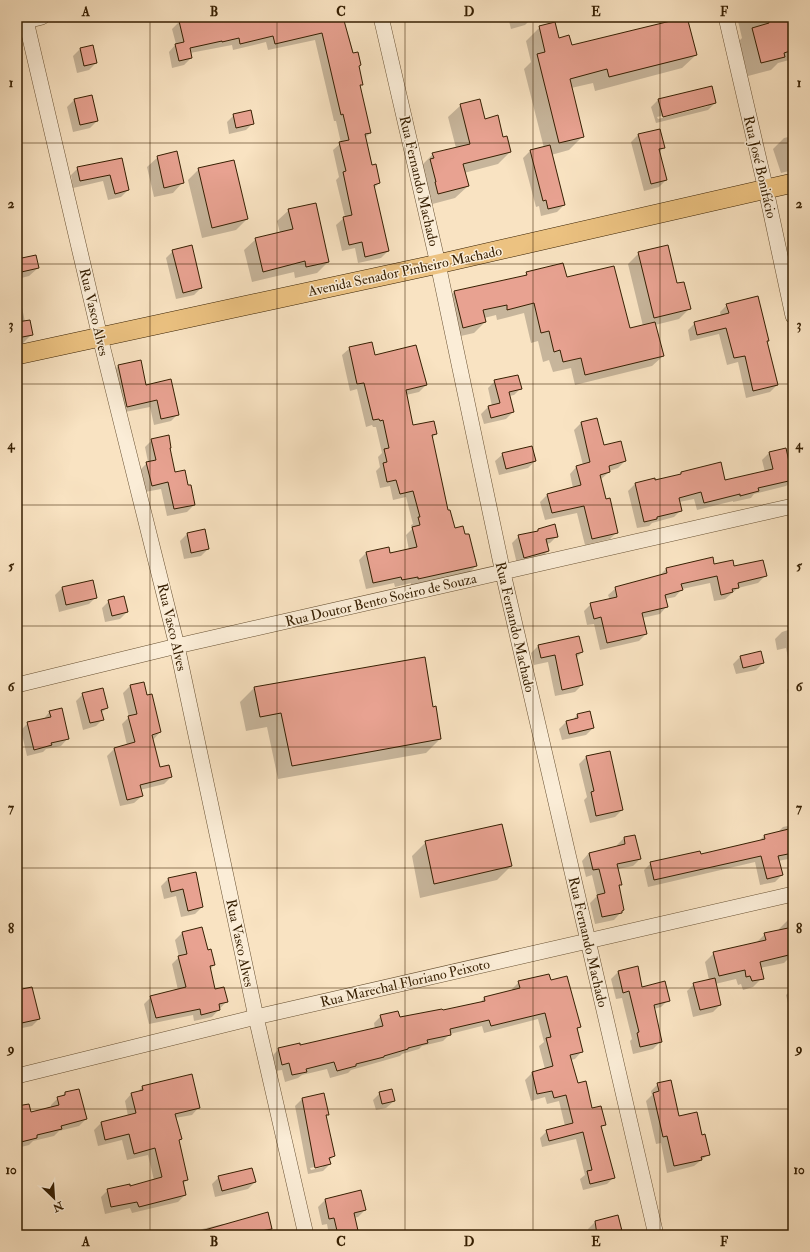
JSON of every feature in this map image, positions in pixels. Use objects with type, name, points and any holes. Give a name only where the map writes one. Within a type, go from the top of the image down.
[{"type":"main road","name":"Avenida Senador Pinheiro Machado","points":[[17,355],[438,264],[793,183]]},
{"type":"street","points":[[22,22],[42,17]]},
{"type":"street","name":"Rua Fernando Machado","points":[[381,17],[438,264],[503,572],[656,1235]]},
{"type":"street","name":"Rua José Bonifácio","points":[[726,17],[766,190],[793,316]]},
{"type":"street","name":"Rua Vasco Alves","points":[[22,22],[177,646],[256,1017],[306,1235]]},
{"type":"street","name":"Rua Doutor Bento Soeiro de Souza","points":[[17,685],[177,646],[793,506]]},
{"type":"street","name":"Rua Marechal Floriano Peixoto","points":[[17,1076],[256,1017],[793,894]]},
{"type":"building","points":[[197,17],[343,17],[353,53],[358,52],[361,65],[359,66],[363,85],[360,85],[371,133],[365,134],[372,165],[376,164],[380,183],[374,185],[389,251],[365,257],[362,242],[349,245],[343,217],[352,215],[343,172],[346,171],[339,142],[349,140],[343,114],[341,115],[322,33],[275,44],[273,36],[240,44],[239,38],[222,41],[190,48],[192,58],[179,61],[175,44],[184,42],[179,21]]},
{"type":"building","points":[[687,17],[697,55],[609,77],[607,69],[570,79],[584,137],[559,143],[537,54],[545,52],[539,26],[555,22],[559,38],[569,35],[572,45]]},
{"type":"building","points":[[768,17],[793,17],[793,50],[784,53],[785,57],[761,63],[752,28],[769,23]]},
{"type":"building","points":[[93,45],[97,63],[84,66],[80,48]]},
{"type":"building","points":[[712,86],[716,103],[663,117],[658,99]]},
{"type":"building","points":[[92,95],[98,121],[80,125],[74,99]]},
{"type":"building","points":[[480,99],[485,119],[498,115],[503,137],[507,136],[511,152],[463,164],[469,186],[438,194],[430,159],[434,158],[432,153],[470,144],[460,104]]},
{"type":"building","points":[[251,110],[254,124],[236,128],[233,114]]},
{"type":"building","points":[[660,129],[665,148],[659,149],[667,180],[651,184],[638,134]]},
{"type":"building","points":[[550,145],[565,205],[548,209],[546,200],[543,201],[530,150]]},
{"type":"building","points":[[177,151],[184,183],[164,188],[157,156]]},
{"type":"building","points":[[122,158],[129,190],[115,194],[110,175],[80,181],[77,167]]},
{"type":"building","points":[[234,160],[248,219],[212,228],[198,168]]},
{"type":"building","points":[[316,203],[329,262],[306,267],[305,261],[263,272],[255,238],[293,229],[288,209]]},
{"type":"building","points":[[192,245],[202,288],[183,293],[172,250]]},
{"type":"building","points":[[668,245],[677,283],[684,282],[691,309],[654,318],[638,252]]},
{"type":"building","points":[[36,255],[39,268],[17,273],[17,259]]},
{"type":"building","points":[[563,263],[567,277],[614,266],[630,328],[655,322],[664,356],[585,375],[581,358],[563,362],[560,350],[554,352],[549,331],[541,333],[534,303],[507,310],[507,305],[483,310],[486,322],[463,328],[454,291],[527,275],[526,272]]},
{"type":"building","points":[[758,296],[778,385],[753,391],[745,356],[734,358],[726,328],[697,335],[694,322],[729,313],[726,304]]},
{"type":"building","points":[[30,320],[33,335],[17,338],[17,322]]},
{"type":"building","points":[[372,342],[375,355],[416,345],[427,385],[406,390],[413,425],[434,421],[437,434],[432,435],[448,510],[450,510],[455,528],[463,526],[465,534],[469,534],[477,566],[418,579],[418,577],[402,580],[401,577],[373,583],[366,552],[389,547],[390,553],[417,547],[412,527],[420,525],[418,517],[420,517],[413,491],[400,494],[396,480],[387,482],[383,463],[387,462],[384,449],[389,448],[383,420],[373,420],[364,383],[357,384],[349,347]]},
{"type":"building","points":[[141,360],[146,385],[171,379],[179,415],[161,419],[157,400],[127,407],[118,365]]},
{"type":"building","points":[[518,375],[522,389],[509,392],[514,412],[491,418],[488,406],[500,403],[494,380]]},
{"type":"building","points":[[597,418],[604,445],[621,441],[626,461],[609,466],[610,472],[600,475],[606,499],[610,498],[618,533],[592,539],[584,506],[552,513],[547,494],[581,485],[576,466],[590,462],[581,422]]},
{"type":"building","points":[[169,435],[175,472],[185,470],[188,485],[191,485],[195,505],[174,509],[168,482],[152,486],[146,462],[156,460],[151,439]]},
{"type":"building","points":[[532,446],[536,461],[506,469],[502,453]]},
{"type":"building","points":[[786,448],[793,480],[758,488],[759,491],[740,496],[740,494],[704,503],[701,492],[679,498],[682,511],[644,522],[635,483],[681,474],[681,472],[721,462],[725,480],[773,469],[769,452]]},
{"type":"building","points":[[555,524],[558,537],[546,539],[549,551],[524,558],[518,535],[538,531],[538,529]]},
{"type":"building","points":[[205,529],[209,549],[191,553],[187,533]]},
{"type":"building","points":[[713,557],[714,564],[733,560],[734,566],[763,560],[767,576],[738,583],[739,588],[732,589],[733,592],[721,595],[717,576],[681,584],[683,590],[665,595],[668,607],[642,613],[647,634],[607,643],[601,617],[594,619],[590,603],[617,597],[615,587],[667,573],[666,568]]},
{"type":"building","points":[[93,580],[97,598],[66,605],[62,587]]},
{"type":"building","points":[[124,596],[128,612],[112,616],[108,600]]},
{"type":"building","points":[[579,636],[583,652],[576,654],[583,685],[562,690],[555,655],[541,658],[538,645]]},
{"type":"building","points":[[761,651],[764,663],[743,668],[740,656]]},
{"type":"building","points":[[425,657],[433,707],[436,706],[441,739],[292,766],[281,713],[260,717],[254,687]]},
{"type":"building","points":[[144,682],[147,695],[152,694],[161,732],[152,735],[160,767],[169,765],[172,777],[140,785],[143,796],[127,800],[114,748],[135,742],[128,716],[137,714],[130,685]]},
{"type":"building","points":[[103,688],[108,708],[101,710],[104,720],[90,723],[82,693]]},
{"type":"building","points":[[62,708],[69,739],[51,743],[52,745],[34,750],[27,722],[51,717],[49,711]]},
{"type":"building","points":[[590,711],[594,728],[569,734],[566,721],[578,718],[577,714]]},
{"type":"building","points":[[610,751],[623,810],[596,816],[591,792],[594,791],[586,756]]},
{"type":"building","points":[[502,824],[512,866],[434,884],[425,841]]},
{"type":"building","points":[[793,828],[793,853],[778,856],[783,875],[767,879],[761,856],[654,880],[650,862],[700,851],[701,854],[765,839],[764,835]]},
{"type":"building","points":[[635,835],[641,859],[617,864],[622,885],[619,885],[624,910],[622,913],[602,917],[597,895],[605,893],[599,869],[593,870],[589,853],[625,844],[624,837]]},
{"type":"building","points":[[196,872],[203,907],[188,911],[183,889],[171,892],[168,878]]},
{"type":"building","points":[[202,927],[208,950],[211,949],[215,965],[210,966],[215,989],[224,987],[228,1002],[219,1004],[220,1010],[201,1015],[200,1009],[156,1018],[150,996],[186,987],[178,956],[187,954],[182,932]]},
{"type":"building","points":[[793,927],[793,954],[760,962],[764,979],[752,981],[750,976],[746,977],[745,970],[719,976],[713,952],[766,940],[764,933]]},
{"type":"building","points":[[638,966],[642,987],[665,981],[670,1001],[654,1005],[662,1042],[640,1047],[637,1033],[639,1032],[629,991],[623,993],[618,971]]},
{"type":"building","points":[[549,974],[551,980],[567,976],[581,1027],[577,1028],[583,1052],[570,1055],[578,1083],[586,1081],[592,1108],[601,1106],[606,1125],[601,1126],[615,1178],[590,1184],[587,1171],[592,1170],[583,1132],[549,1141],[546,1130],[573,1123],[566,1095],[554,1098],[552,1091],[537,1094],[532,1072],[553,1066],[546,1038],[551,1037],[545,1013],[491,1026],[489,1020],[450,1029],[451,1035],[427,1040],[428,1043],[337,1071],[334,1062],[306,1069],[307,1072],[292,1075],[289,1063],[282,1065],[278,1048],[300,1043],[300,1045],[383,1026],[380,1015],[398,1011],[400,1017],[485,1001],[484,997],[520,988],[518,981]]},
{"type":"building","points":[[715,978],[721,1005],[700,1010],[693,983]]},
{"type":"building","points":[[32,987],[40,1019],[17,1024],[17,990]]},
{"type":"building","points":[[192,1074],[200,1108],[175,1114],[182,1139],[179,1140],[188,1180],[183,1181],[186,1195],[139,1207],[137,1202],[111,1207],[107,1189],[130,1184],[130,1186],[162,1177],[155,1148],[134,1154],[129,1134],[105,1140],[101,1122],[136,1113],[131,1093],[143,1090],[142,1086]]},
{"type":"building","points":[[671,1080],[679,1116],[697,1112],[702,1135],[705,1134],[710,1155],[701,1157],[702,1160],[674,1166],[667,1136],[663,1137],[653,1093],[659,1091],[657,1083]]},
{"type":"building","points":[[79,1089],[87,1119],[61,1126],[62,1129],[37,1135],[37,1138],[17,1143],[17,1106],[29,1104],[31,1112],[59,1105],[57,1097],[65,1095],[65,1092]]},
{"type":"building","points":[[392,1089],[395,1101],[382,1104],[379,1092]]},
{"type":"building","points":[[324,1093],[329,1115],[326,1115],[335,1156],[329,1158],[331,1164],[315,1168],[302,1098]]},
{"type":"building","points":[[252,1168],[256,1182],[222,1191],[218,1176]]},
{"type":"building","points":[[361,1190],[366,1210],[354,1213],[359,1235],[338,1235],[334,1218],[329,1219],[325,1199]]},
{"type":"building","points":[[268,1212],[272,1229],[261,1231],[262,1235],[202,1235],[201,1231]]},
{"type":"building","points":[[618,1215],[623,1235],[597,1235],[595,1221]]}]
